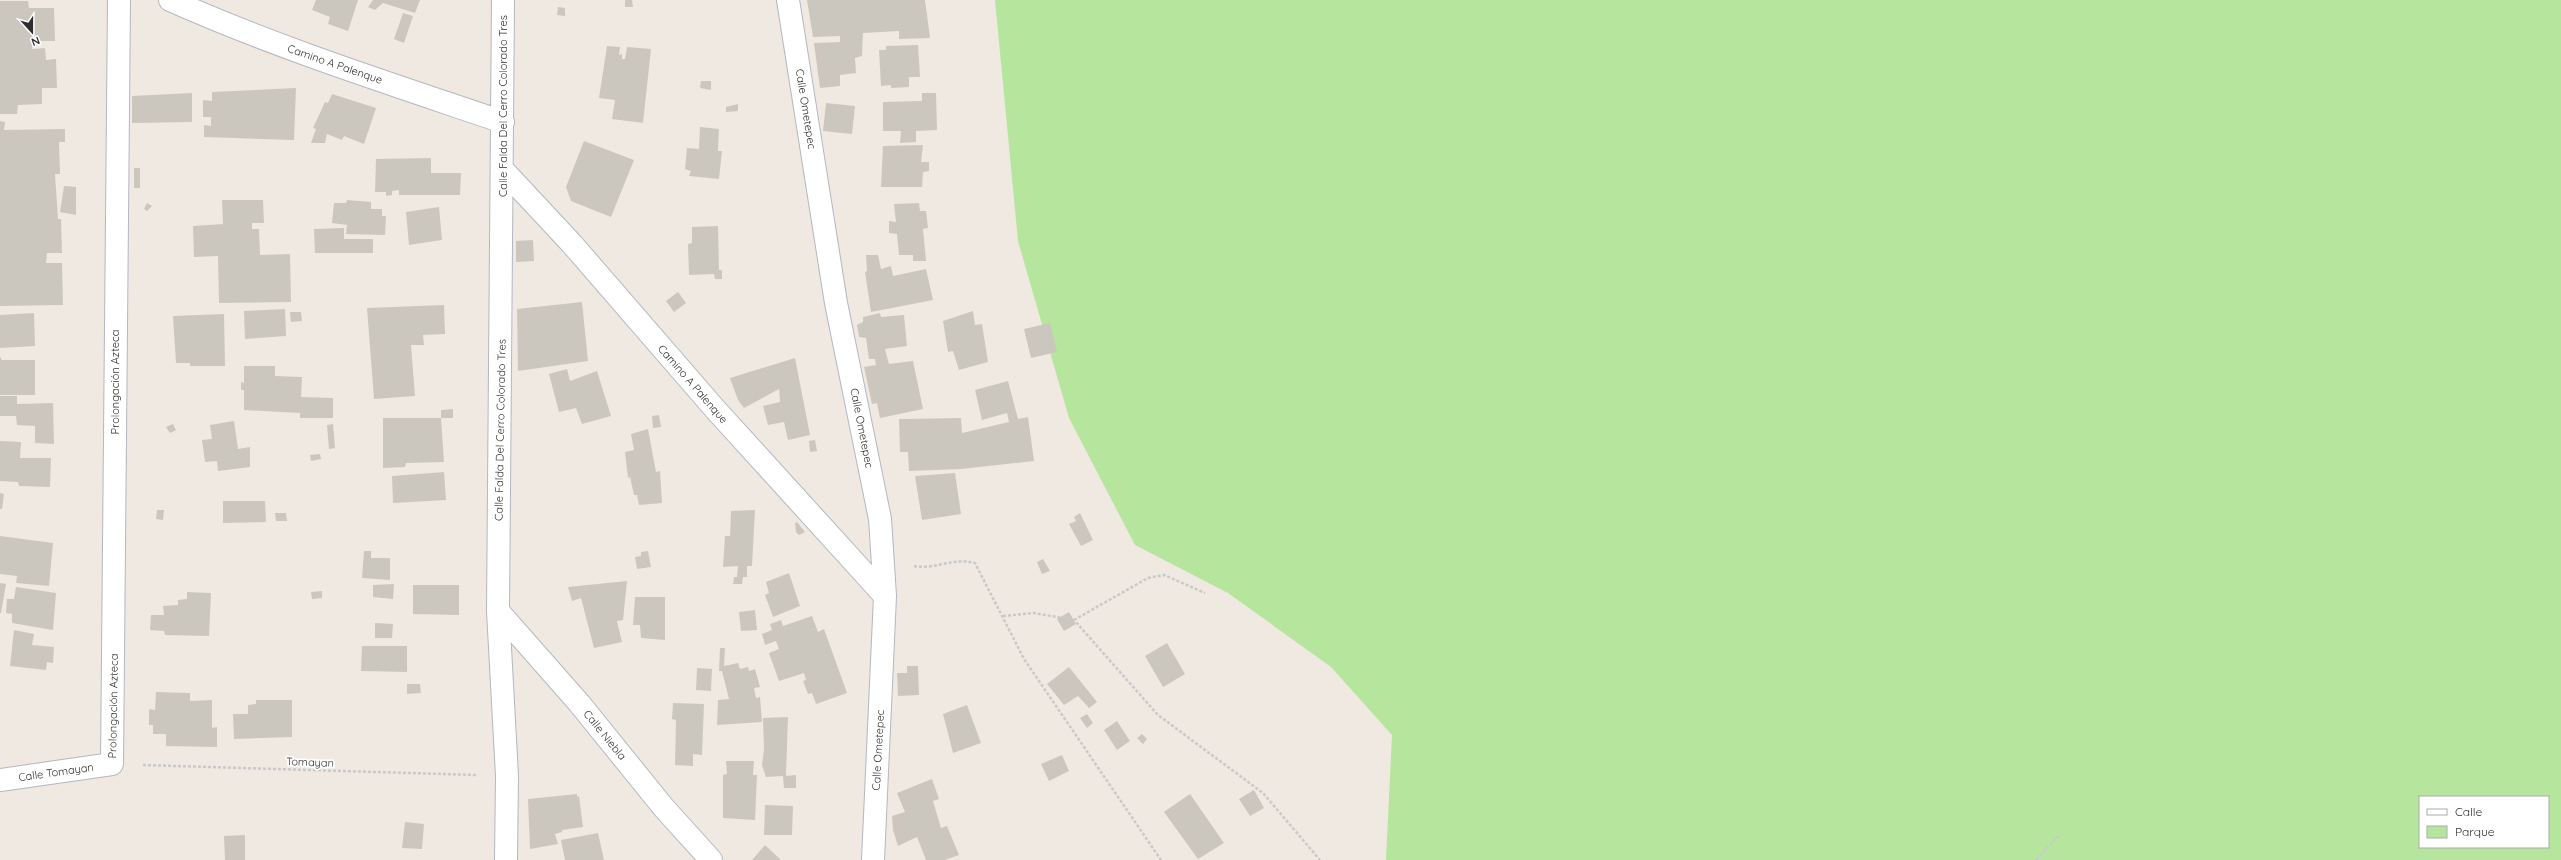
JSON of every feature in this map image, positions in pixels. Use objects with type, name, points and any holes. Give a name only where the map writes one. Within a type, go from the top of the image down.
[{"type":"street","name":"Prolongación Azteca","points":[[112,764],[120,0]]},
{"type":"street","name":"Camino A Palenque","points":[[170,0],[217,21],[320,60],[503,122]]},
{"type":"street","name":"Calle Falda Del Cerro Colorado Tres","points":[[503,0],[503,170],[498,611],[507,776],[506,860]]},
{"type":"street","name":"Calle Ometepec","points":[[788,0],[836,303],[880,519],[885,596],[873,860]]},
{"type":"street","name":"Camino A Palenque","points":[[503,170],[572,244],[715,409],[885,596]]},
{"type":"street","name":"Calle Niebla","points":[[498,611],[579,703],[664,808],[711,860]]},
{"type":"street","name":"Calle Tomayan","points":[[0,780],[112,764]]},
{"type":"path","points":[[881,541],[904,564],[922,567],[962,560],[975,563],[1024,659],[1161,860]]},
{"type":"path","points":[[1074,620],[1148,578],[1164,575],[1205,593]]},
{"type":"path","points":[[1003,616],[1034,613],[1074,620],[1158,715],[1263,793],[1320,860]]},
{"type":"path","name":"Tomayan","points":[[112,764],[507,776]]},
{"type":"path","points":[[2036,860],[2060,834]]},
{"type":"green space","points":[[995,0],[2561,0],[2561,860],[1386,860],[1392,735],[1331,667],[1228,593],[1135,545],[1069,418],[1018,241]]},
{"type":"building","points":[[316,0],[358,0],[348,31],[328,24],[330,17],[312,10]]},
{"type":"building","points":[[373,0],[420,0],[415,13],[383,3],[375,10],[368,7]]},
{"type":"building","points":[[625,0],[632,0],[633,7],[625,7]]},
{"type":"building","points":[[807,0],[925,0],[930,38],[899,39],[899,31],[863,33],[862,56],[855,58],[856,73],[840,75],[840,86],[820,88],[814,43],[840,42],[840,36],[813,37]]},
{"type":"building","points":[[0,1],[28,1],[29,8],[54,8],[55,41],[32,41],[32,49],[45,48],[46,60],[56,59],[57,88],[42,88],[42,104],[18,105],[17,114],[0,114]]},
{"type":"building","points":[[558,7],[565,8],[565,16],[557,15]]},
{"type":"building","points":[[403,13],[413,16],[404,43],[394,39]]},
{"type":"building","points":[[918,45],[920,77],[909,77],[909,87],[891,88],[891,85],[881,86],[879,50],[886,50],[886,46]]},
{"type":"building","points":[[607,46],[620,47],[619,55],[622,54],[622,59],[625,59],[627,47],[651,49],[643,123],[612,119],[615,100],[599,98]]},
{"type":"building","points":[[701,81],[711,81],[711,90],[700,88]]},
{"type":"building","points":[[296,88],[294,140],[204,137],[204,125],[211,126],[211,117],[203,117],[203,100],[212,101],[212,92]]},
{"type":"building","points":[[192,93],[192,122],[132,123],[132,96]]},
{"type":"building","points":[[922,93],[936,93],[937,130],[916,131],[916,142],[900,143],[901,131],[883,131],[883,102],[922,101]]},
{"type":"building","points":[[332,94],[376,108],[364,144],[344,136],[342,140],[327,134],[325,143],[311,143],[316,129],[313,128],[325,102],[328,103]]},
{"type":"building","points":[[826,103],[855,106],[852,134],[823,131]]},
{"type":"building","points":[[738,104],[738,111],[726,112],[726,107]]},
{"type":"building","points":[[0,121],[5,122],[4,130],[65,129],[65,142],[59,142],[60,174],[55,174],[58,219],[61,219],[62,253],[47,253],[46,263],[62,263],[63,305],[0,306]]},
{"type":"building","points":[[700,127],[719,129],[718,151],[722,151],[719,179],[689,176],[691,171],[685,169],[687,148],[699,149]]},
{"type":"building","points":[[584,141],[634,160],[611,217],[571,201],[566,187]]},
{"type":"building","points":[[923,145],[921,162],[929,162],[929,171],[923,172],[922,187],[881,187],[883,146]]},
{"type":"building","points":[[431,158],[431,173],[461,173],[460,195],[399,195],[399,190],[392,191],[392,195],[386,196],[386,192],[375,192],[376,159]]},
{"type":"building","points":[[134,168],[140,168],[140,188],[134,188]]},
{"type":"building","points":[[64,186],[76,187],[76,215],[60,212]]},
{"type":"building","points":[[222,200],[263,200],[264,223],[252,223],[252,229],[259,229],[260,255],[290,254],[291,302],[219,303],[218,256],[194,257],[193,226],[223,224]]},
{"type":"building","points":[[347,200],[371,202],[371,209],[382,209],[382,216],[386,216],[385,235],[346,234],[347,225],[332,223],[334,203],[346,203]]},
{"type":"building","points":[[147,203],[152,206],[147,211],[144,209]]},
{"type":"building","points":[[919,203],[920,211],[926,211],[928,228],[923,229],[926,261],[913,261],[913,255],[899,255],[897,234],[889,233],[889,221],[896,222],[894,204]]},
{"type":"building","points":[[439,207],[442,240],[409,245],[406,212]]},
{"type":"building","points":[[718,226],[719,270],[722,270],[722,279],[715,279],[714,274],[689,275],[688,244],[692,243],[692,227]]},
{"type":"building","points":[[344,228],[344,239],[373,239],[373,253],[315,253],[314,229]]},
{"type":"building","points":[[533,240],[534,261],[516,262],[516,241]]},
{"type":"building","points":[[866,255],[878,255],[881,269],[891,266],[893,276],[926,269],[933,300],[871,312],[865,272],[867,271]]},
{"type":"building","points":[[678,292],[686,303],[674,312],[666,301]]},
{"type":"building","points":[[582,302],[588,361],[518,371],[517,309]]},
{"type":"building","points":[[444,305],[445,334],[423,335],[424,345],[411,345],[415,396],[374,399],[367,308]]},
{"type":"building","points":[[285,309],[286,336],[245,339],[244,311]]},
{"type":"building","points":[[973,311],[975,325],[982,324],[988,362],[959,370],[953,351],[948,352],[943,321]]},
{"type":"building","points":[[290,312],[301,312],[302,321],[291,322]]},
{"type":"building","points":[[34,313],[35,346],[0,348],[0,315]]},
{"type":"building","points":[[880,313],[881,317],[904,315],[907,346],[885,349],[889,364],[913,361],[923,409],[880,418],[877,403],[872,404],[864,367],[876,365],[875,359],[869,359],[866,338],[859,337],[857,325],[863,322],[863,317]]},
{"type":"building","points":[[224,314],[225,366],[190,366],[190,363],[176,363],[173,316]]},
{"type":"building","points":[[1050,323],[1057,352],[1031,358],[1024,329]]},
{"type":"building","points":[[0,357],[2,360],[35,360],[35,395],[0,395]]},
{"type":"building","points":[[795,358],[810,435],[788,440],[784,422],[768,425],[763,406],[780,402],[779,389],[744,408],[738,400],[730,378]]},
{"type":"building","points":[[244,366],[275,366],[275,376],[302,377],[301,397],[333,398],[333,418],[300,418],[300,413],[244,410],[244,390],[241,390],[241,382],[244,383]]},
{"type":"building","points":[[567,369],[570,381],[597,371],[611,416],[582,424],[576,408],[559,412],[549,374]]},
{"type":"building","points":[[1008,381],[1018,419],[1028,417],[1034,461],[961,469],[909,471],[908,452],[900,452],[899,419],[961,418],[962,433],[1009,422],[1007,413],[982,420],[975,390]]},
{"type":"building","points":[[0,396],[17,396],[17,404],[53,403],[54,444],[35,443],[35,426],[17,425],[16,416],[0,416]]},
{"type":"building","points":[[453,409],[453,418],[441,418],[441,410]]},
{"type":"building","points":[[659,415],[661,427],[653,428],[652,416]]},
{"type":"building","points":[[383,418],[441,418],[444,462],[406,463],[405,467],[383,468]]},
{"type":"building","points":[[234,421],[238,449],[250,447],[250,467],[218,471],[217,461],[205,462],[202,440],[212,439],[210,425]]},
{"type":"building","points":[[173,424],[176,430],[170,433],[166,427]]},
{"type":"building","points":[[333,424],[335,448],[329,449],[327,425]]},
{"type":"building","points":[[648,429],[656,472],[660,471],[662,503],[639,505],[637,495],[634,495],[630,477],[628,478],[625,452],[634,450],[631,434]]},
{"type":"building","points":[[815,440],[817,451],[810,452],[809,441]]},
{"type":"building","points":[[0,441],[21,442],[20,458],[51,458],[50,487],[19,486],[18,482],[0,481]]},
{"type":"building","points":[[320,454],[321,459],[311,461],[310,455]]},
{"type":"building","points":[[444,472],[446,500],[393,503],[392,476]]},
{"type":"building","points":[[955,473],[961,514],[922,520],[915,476]]},
{"type":"building","points":[[0,493],[4,494],[2,509],[0,509]]},
{"type":"building","points":[[223,501],[265,501],[266,522],[223,523]]},
{"type":"building","points":[[157,510],[164,510],[163,520],[156,519]]},
{"type":"building","points":[[755,510],[752,566],[747,566],[747,577],[743,577],[742,584],[733,584],[734,577],[737,577],[738,566],[723,567],[725,536],[730,536],[731,511]]},
{"type":"building","points":[[275,513],[286,513],[287,521],[276,521]]},
{"type":"building","points":[[1080,513],[1093,540],[1081,546],[1069,524],[1076,521],[1074,517]]},
{"type":"building","points":[[797,522],[805,532],[799,535],[796,532],[795,523]]},
{"type":"building","points":[[0,536],[53,543],[49,586],[16,583],[17,576],[0,574]]},
{"type":"building","points":[[364,551],[371,551],[371,558],[390,558],[390,580],[362,578]]},
{"type":"building","points":[[648,551],[651,567],[637,569],[635,557],[641,556],[641,552]]},
{"type":"building","points":[[1043,559],[1050,571],[1042,574],[1037,562]]},
{"type":"building","points":[[789,573],[800,606],[773,617],[765,595],[769,593],[766,582]]},
{"type":"building","points":[[627,581],[623,620],[617,621],[622,642],[594,648],[581,598],[572,601],[568,587]]},
{"type":"building","points":[[0,583],[6,584],[1,613],[0,613]]},
{"type":"building","points":[[394,584],[393,599],[373,597],[373,585]]},
{"type":"building","points":[[413,585],[459,585],[459,615],[413,614]]},
{"type":"building","points":[[16,587],[56,593],[53,630],[12,623],[12,614],[6,613],[7,599],[14,599]]},
{"type":"building","points":[[322,591],[322,598],[312,599],[311,592]]},
{"type":"building","points":[[187,592],[211,593],[209,636],[165,635],[164,631],[150,630],[151,615],[164,615],[163,606],[178,605],[178,600],[187,599]]},
{"type":"building","points":[[635,597],[665,597],[665,640],[641,638],[640,625],[633,625]]},
{"type":"building","points":[[755,610],[757,630],[741,631],[739,612]]},
{"type":"building","points":[[1069,612],[1076,624],[1064,631],[1057,619]]},
{"type":"building","points":[[812,616],[818,632],[824,629],[847,693],[816,704],[812,693],[808,694],[803,681],[806,680],[804,673],[779,681],[769,653],[779,649],[776,641],[765,645],[762,634],[772,630],[770,624],[781,620],[783,626]]},
{"type":"building","points":[[375,623],[393,624],[392,638],[375,638]]},
{"type":"building","points":[[14,630],[34,634],[32,645],[54,647],[53,663],[47,662],[46,670],[10,666]]},
{"type":"building","points":[[1167,643],[1185,674],[1163,687],[1145,656]]},
{"type":"building","points":[[362,646],[407,646],[407,672],[361,671]]},
{"type":"building","points":[[720,648],[725,648],[724,666],[738,663],[740,669],[748,667],[749,671],[755,669],[760,687],[754,688],[756,698],[760,697],[762,722],[717,725],[718,700],[729,699],[722,671],[719,671]]},
{"type":"building","points":[[907,666],[918,666],[919,695],[898,696],[897,673],[907,673]]},
{"type":"building","points":[[1069,667],[1097,702],[1089,708],[1078,696],[1064,705],[1047,684]]},
{"type":"building","points":[[697,668],[712,669],[711,691],[696,690]]},
{"type":"building","points":[[407,684],[420,684],[421,693],[407,694]]},
{"type":"building","points":[[156,692],[190,693],[190,701],[212,700],[212,728],[217,727],[217,747],[166,746],[166,734],[153,734],[153,725],[149,725],[149,709],[155,710]]},
{"type":"building","points":[[256,700],[292,700],[292,737],[234,739],[233,714],[248,714],[248,705],[256,704]]},
{"type":"building","points":[[673,703],[704,704],[702,755],[693,754],[693,766],[675,765],[676,720],[672,719]]},
{"type":"building","points":[[967,705],[981,743],[953,753],[943,714]]},
{"type":"building","points":[[1087,714],[1093,723],[1087,728],[1080,718]]},
{"type":"building","points":[[788,717],[786,776],[796,775],[796,788],[784,788],[783,776],[766,777],[762,765],[764,749],[763,718]]},
{"type":"building","points":[[1117,721],[1130,741],[1117,750],[1104,730]]},
{"type":"building","points":[[1142,734],[1147,739],[1143,744],[1137,738]]},
{"type":"building","points":[[1062,755],[1069,771],[1049,781],[1041,764]]},
{"type":"building","points":[[726,761],[754,761],[753,775],[757,775],[755,820],[723,818],[723,775],[727,774]]},
{"type":"building","points":[[932,779],[939,799],[933,801],[941,828],[947,826],[959,855],[945,860],[926,860],[917,837],[898,846],[893,830],[892,816],[905,812],[897,793]]},
{"type":"building","points":[[1254,790],[1264,808],[1250,816],[1239,799]]},
{"type":"building","points":[[577,794],[577,797],[579,796],[583,827],[562,830],[562,832],[555,834],[558,844],[530,849],[528,799]]},
{"type":"building","points":[[1190,794],[1224,843],[1198,859],[1164,812]]},
{"type":"building","points":[[765,805],[793,806],[792,835],[764,835]]},
{"type":"building","points":[[405,822],[424,824],[422,849],[402,848]]},
{"type":"building","points":[[598,833],[604,860],[565,860],[561,840]]},
{"type":"building","points":[[245,835],[245,860],[225,860],[224,836]]},
{"type":"building","points":[[765,845],[781,860],[752,860]]}]
